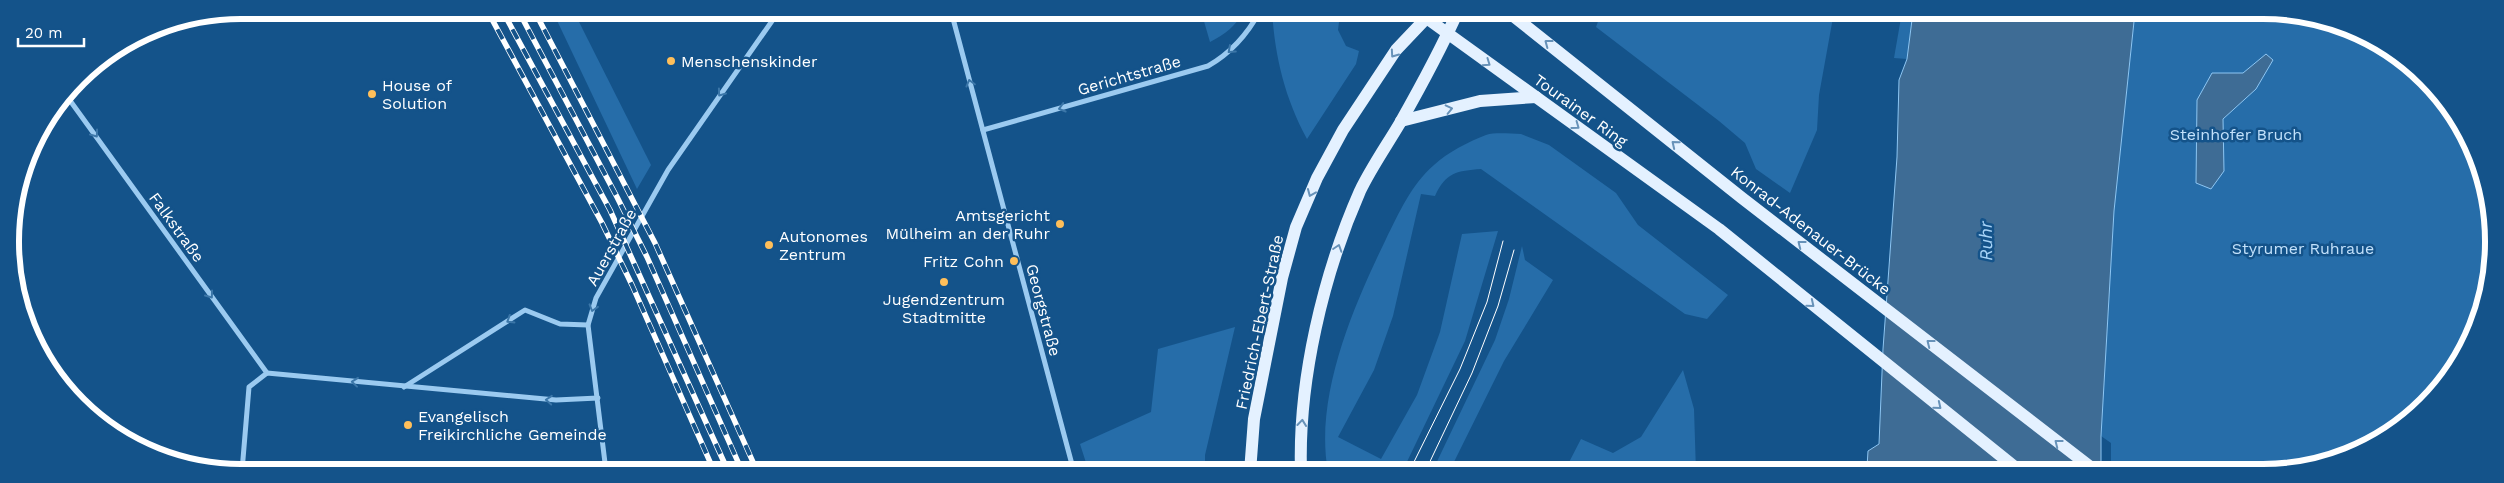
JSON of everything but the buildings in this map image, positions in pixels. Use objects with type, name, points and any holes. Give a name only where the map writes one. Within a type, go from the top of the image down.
[{"type":"main road","name":"Friedrich-Ebert-Straße","points":[[1251,464],[1254,418],[1282,278],[1296,227],[1317,178],[1343,130],[1396,50],[1424,19]]},
{"type":"main road","name":"Tourainer Ring","points":[[1434,19],[1448,34],[1719,229],[2011,464]]},
{"type":"main road","points":[[1301,464],[1300,440],[1305,395],[1323,294],[1342,238],[1361,190],[1401,121],[1455,19]]},
{"type":"main road","name":"Konrad-Adenauer-Brücke","points":[[1517,19],[1742,198],[2087,464]]},
{"type":"main road","points":[[1401,121],[1480,101],[1536,97]]},
{"type":"street","name":"Auerstraße","points":[[588,325],[596,298],[668,170],[773,19]]},
{"type":"street","name":"Georgstraße","points":[[953,19],[1072,464]]},
{"type":"street","name":"Gerichtstraße","points":[[983,130],[1208,66],[1236,45],[1254,19]]},
{"type":"street","name":"Falkstraße","points":[[70,100],[267,373]]},
{"type":"street","points":[[404,387],[525,310],[560,324],[588,325],[605,464]]},
{"type":"street","points":[[243,464],[249,387],[267,373],[556,400],[598,398]]},
{"type":"green space","points":[[556,19],[578,19],[651,165],[637,189]]},
{"type":"green space","points":[[1203,19],[1238,19],[1230,29],[1210,42]]},
{"type":"green space","points":[[1272,19],[1339,19],[1338,30],[1346,46],[1359,51],[1356,64],[1307,139],[1299,124],[1282,77]]},
{"type":"green space","points":[[1599,19],[1833,19],[1819,95],[1817,130],[1790,193],[1756,169],[1745,143],[1596,27]]},
{"type":"green space","points":[[1901,19],[1912,19],[1907,59],[1894,58]]},
{"type":"green space","name":"Styrumer Ruhraue","points":[[2134,19],[2277,19],[2320,26],[2361,42],[2398,65],[2430,95],[2455,130],[2468,156],[2478,184],[2483,212],[2485,256],[2478,299],[2468,327],[2455,353],[2430,388],[2409,409],[2386,427],[2348,447],[2320,457],[2277,464],[2111,464],[2111,443],[2101,436],[2114,211]]},
{"type":"green space","points":[[1499,133],[1521,134],[1549,145],[1616,193],[1638,225],[1728,295],[1707,319],[1685,314],[1481,169],[1453,174],[1443,182],[1435,196],[1421,194],[1393,316],[1374,370],[1338,437],[1381,459],[1417,395],[1440,332],[1462,234],[1498,231],[1465,341],[1406,464],[1327,464],[1325,443],[1327,413],[1332,382],[1340,352],[1361,293],[1396,219],[1419,181],[1440,160],[1458,148],[1479,138]]},
{"type":"green space","points":[[1522,246],[1525,260],[1553,280],[1504,361],[1453,464],[1436,464],[1495,340],[1509,299]]},
{"type":"green space","points":[[1235,327],[1205,455],[1205,464],[1086,464],[1080,444],[1151,412],[1158,349]]},
{"type":"green space","points":[[1683,370],[1694,409],[1696,464],[1568,464],[1581,439],[1613,453],[1641,437]]},
{"type":"water","name":"Ruhr","points":[[1912,19],[2134,19],[2114,211],[2101,464],[1867,464],[1868,451],[1879,444],[1883,349],[1897,157],[1899,80],[1907,59]]},
{"type":"water","points":[[2266,54],[2273,60],[2256,89],[2223,119],[2224,171],[2211,189],[2196,183],[2197,100],[2212,73],[2243,73]]},
{"type":"tram line","points":[[1413,464],[1460,369],[1487,302],[1503,241]]},
{"type":"tram line","points":[[1429,464],[1472,373],[1498,306],[1514,250]]},
{"type":"railway","points":[[492,19],[602,223],[632,285],[711,464]]},
{"type":"railway","points":[[507,19],[610,210],[725,464]]},
{"type":"railway","points":[[523,19],[647,257],[739,464]]},
{"type":"railway","points":[[539,19],[655,243],[754,464]]},
{"type":"place","name":"Menschenskinder","points":[[671,61]]},
{"type":"place","name":"House of Solution","points":[[372,94]]},
{"type":"place","name":"Amtsgericht Mülheim an der Ruhr","points":[[1060,224]]},
{"type":"place","name":"Autonomes Zentrum","points":[[769,245]]},
{"type":"place","name":"Fritz Cohn","points":[[1014,261]]},
{"type":"place","name":"Jugendzentrum Stadtmitte","points":[[944,282]]},
{"type":"place","name":"Evangelisch Freikirchliche Gemeinde","points":[[408,425]]},
{"type":"park label","name":"Steinhofer Bruch","points":[[2236,134]]}]
